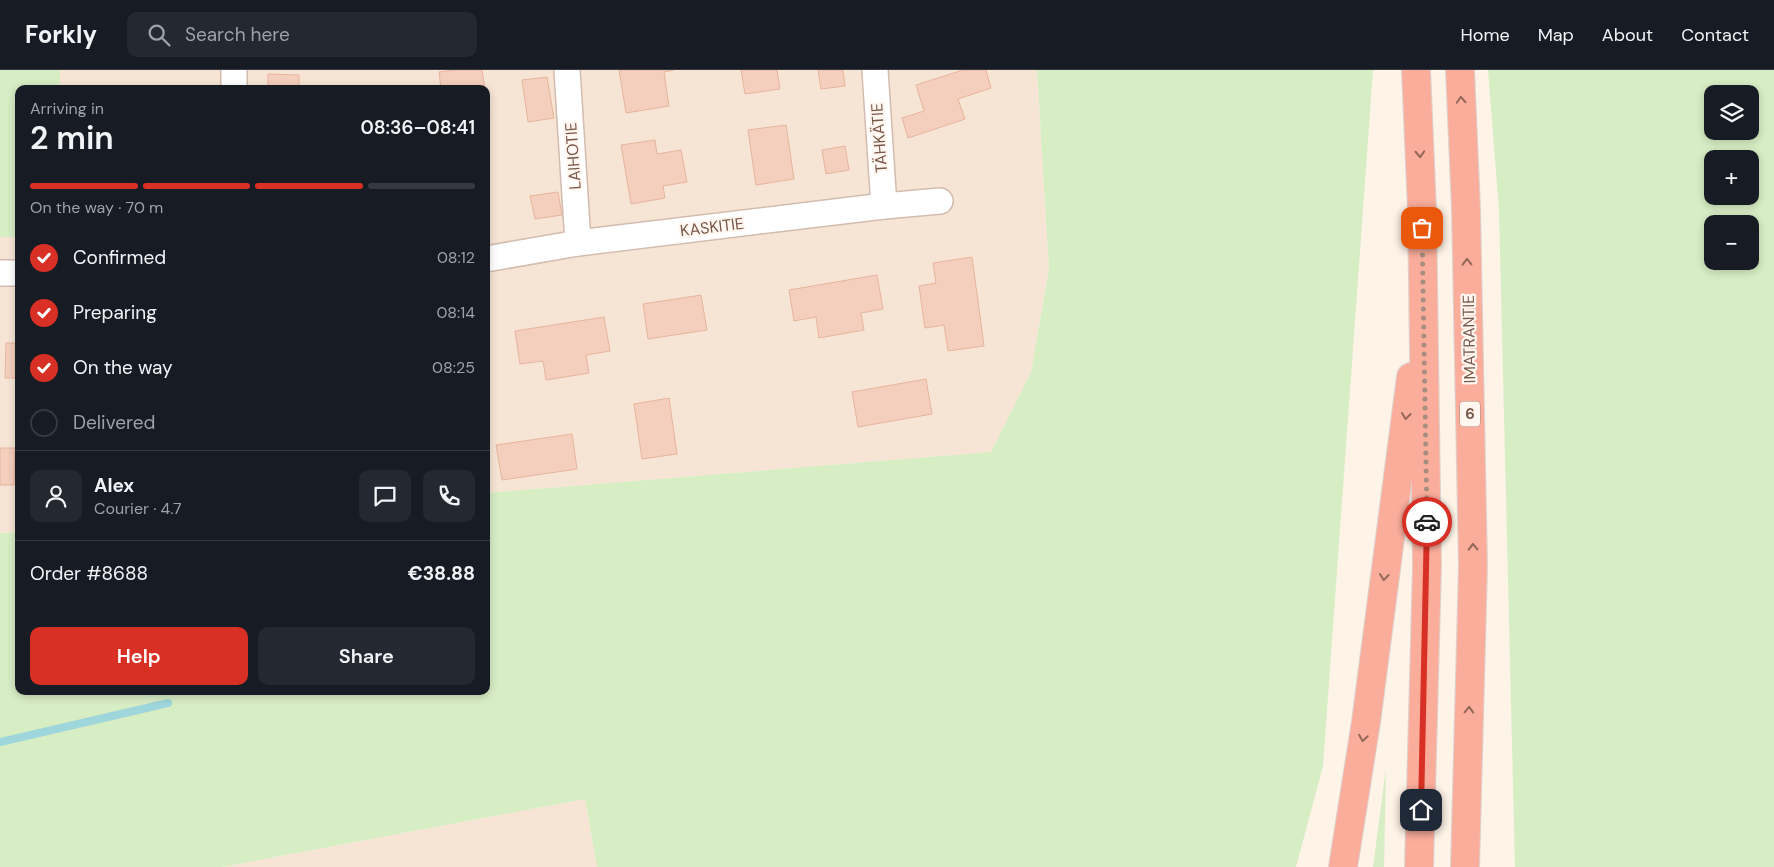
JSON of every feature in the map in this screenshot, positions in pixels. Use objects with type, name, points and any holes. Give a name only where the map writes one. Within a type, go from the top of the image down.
[{"type":"highway","points":[[1416,70],[1423,281],[1428,565],[1419,867]]},
{"type":"highway","name":"IMATRANTIE","points":[[1460,70],[1466,218],[1473,566],[1468,758]]},
{"type":"highway","points":[[1343,867],[1367,712],[1423,281]]},
{"type":"highway","points":[[1468,758],[1474,867]]},
{"type":"highway","name":"6","points":[[1465,867],[1468,758]]},
{"type":"street","points":[[234,70],[234,85]]},
{"type":"street","name":"LAIHOTIE","points":[[567,70],[578,243]]},
{"type":"street","name":"TÄHKÄTIE","points":[[874,70],[884,206]]},
{"type":"street","name":"KASKITIE","points":[[490,258],[578,243],[940,201]]},
{"type":"street","points":[[0,273],[15,273]]},
{"type":"shaded area","points":[[60,70],[1037,70],[1049,269],[1031,372],[991,452],[490,493],[490,85],[60,85]]},
{"type":"shaded area","points":[[0,237],[15,237],[15,532],[0,533]]},
{"type":"shaded area","points":[[585,799],[597,867],[222,867]]},
{"type":"green space","points":[[0,70],[60,70],[60,85],[15,85],[15,237],[0,237]]},
{"type":"green space","points":[[1037,70],[1373,70],[1323,766],[1296,867],[597,867],[585,799],[222,867],[0,867],[0,533],[15,532],[15,695],[490,695],[490,493],[991,452],[1031,372],[1049,269]]},
{"type":"green space","points":[[1488,70],[1774,70],[1774,867],[1515,867],[1499,210]]},
{"type":"green space","points":[[1386,769],[1384,867],[1373,867]]},
{"type":"building","points":[[482,70],[484,85],[441,85],[439,72]]},
{"type":"building","points":[[619,70],[674,70],[664,72],[669,106],[626,113]]},
{"type":"building","points":[[741,70],[777,70],[780,89],[745,94]]},
{"type":"building","points":[[818,70],[843,70],[845,86],[821,89]]},
{"type":"building","points":[[963,70],[986,70],[991,88],[958,99],[965,119],[908,138],[902,118],[924,111],[916,85]]},
{"type":"building","points":[[268,74],[299,75],[299,85],[268,85]]},
{"type":"building","points":[[547,77],[554,118],[528,122],[522,80]]},
{"type":"building","points":[[786,125],[794,179],[756,185],[748,130]]},
{"type":"building","points":[[655,140],[657,154],[681,150],[687,182],[663,186],[665,198],[631,204],[621,145]]},
{"type":"building","points":[[845,146],[849,170],[826,174],[822,150]]},
{"type":"building","points":[[558,192],[562,215],[535,219],[530,196]]},
{"type":"building","points":[[972,257],[984,346],[948,351],[944,325],[925,328],[919,286],[936,283],[933,263]]},
{"type":"building","points":[[877,275],[883,309],[861,313],[864,330],[819,338],[816,317],[794,321],[789,290]]},
{"type":"building","points":[[701,295],[707,330],[648,339],[643,304]]},
{"type":"building","points":[[604,317],[610,351],[586,355],[589,373],[546,380],[543,361],[520,364],[515,331]]},
{"type":"building","points":[[6,343],[15,343],[15,378],[5,378]]},
{"type":"building","points":[[926,379],[932,414],[858,427],[852,392]]},
{"type":"building","points":[[669,398],[677,454],[642,459],[634,404]]},
{"type":"building","points":[[572,434],[577,469],[502,480],[496,445]]},
{"type":"building","points":[[0,448],[15,448],[14,485],[0,485]]},
{"type":"waterway","points":[[0,742],[168,703]]},
{"type":"way so far","points":[[1422,228],[1427,522]]},
{"type":"route","points":[[1421,810],[1428,565],[1427,522]]}]
